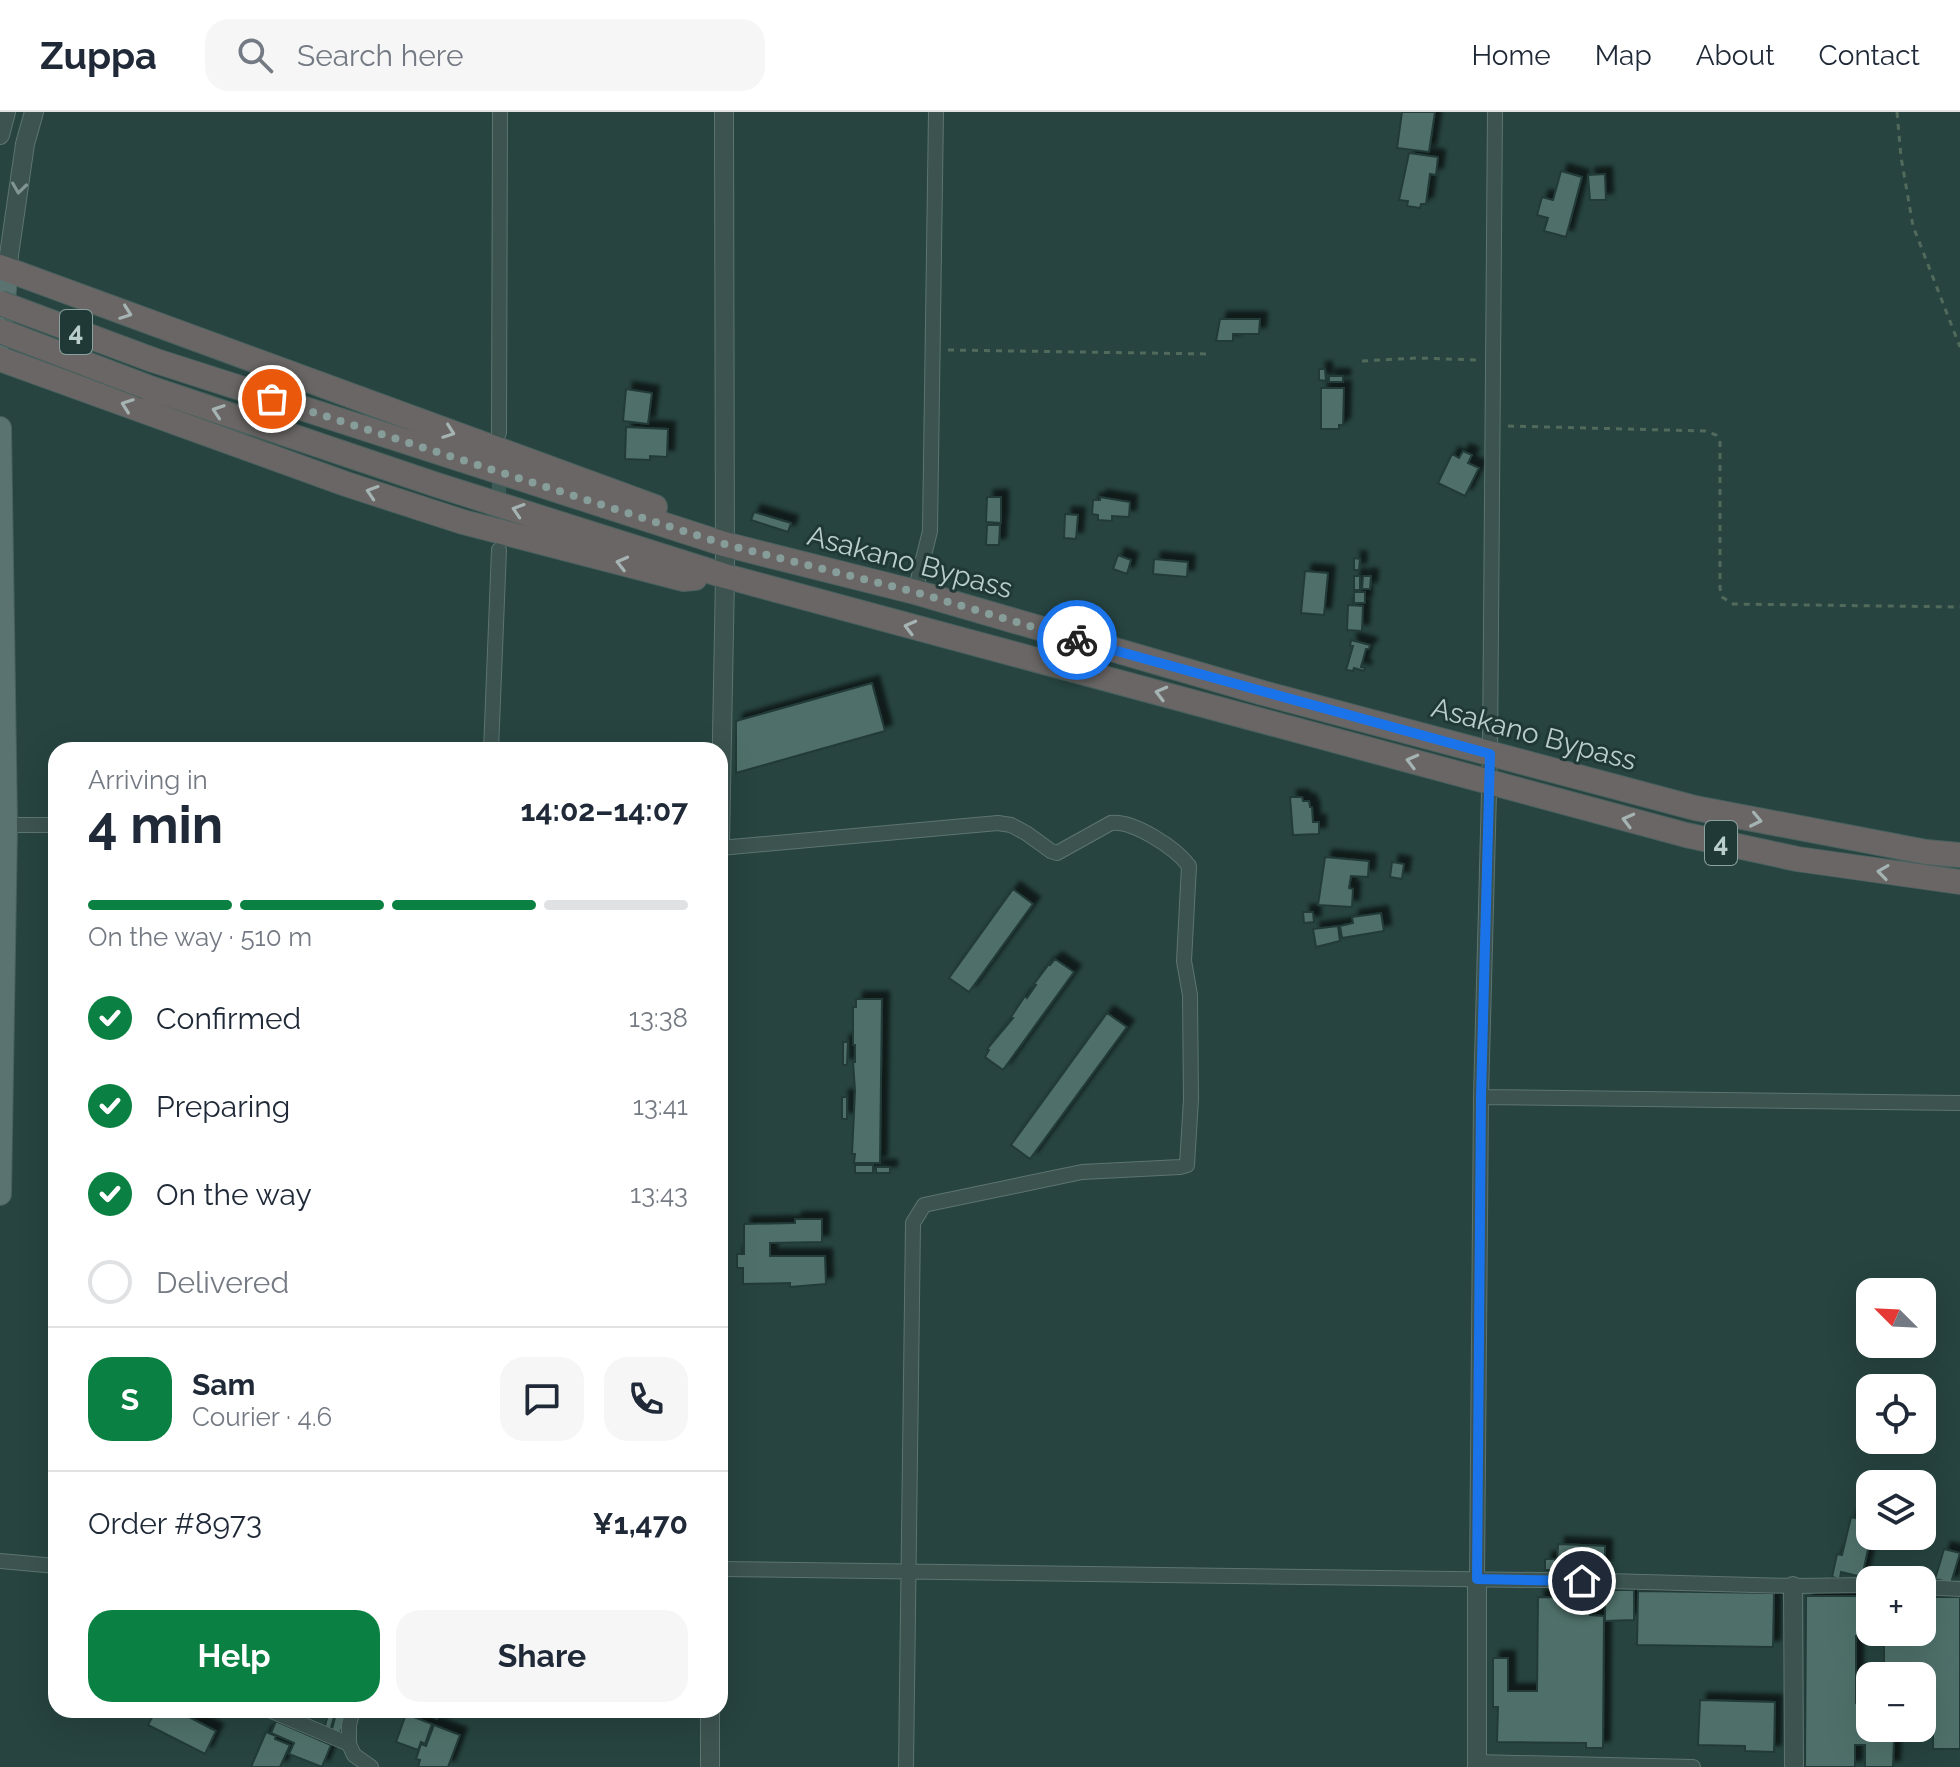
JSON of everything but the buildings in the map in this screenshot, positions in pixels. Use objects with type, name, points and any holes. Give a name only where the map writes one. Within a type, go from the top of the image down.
[{"type":"highway","points":[[3,268],[501,442]]},
{"type":"highway","name":"Asakano Bypass","points":[[0,303],[153,360],[724,544],[915,592],[1248,689],[1695,808],[1896,847],[1960,855]]},
{"type":"highway","name":"Asakano Bypass","points":[[0,331],[147,387],[437,485],[725,576],[1686,835],[1797,859],[1960,882]]},
{"type":"highway","points":[[0,359],[346,484],[463,522],[683,579],[725,576]]},
{"type":"highway","name":"4","points":[[501,442],[672,513],[724,544]]},
{"type":"main road","points":[[0,341],[3,268]]},
{"type":"main road","points":[[0,428],[3,825],[0,1194]]},
{"type":"street","points":[[0,135],[6,112]]},
{"type":"street","points":[[3,268],[25,144],[34,112]]},
{"type":"street","points":[[500,112],[501,442]]},
{"type":"street","points":[[722,742],[725,576],[724,112]]},
{"type":"street","points":[[915,592],[930,531],[936,112]]},
{"type":"street","points":[[1495,112],[1490,754],[1481,1097],[1477,1764],[1693,1767]]},
{"type":"street","points":[[491,742],[499,550]]},
{"type":"street","points":[[728,845],[998,823],[1015,827],[1057,853],[1111,823],[1120,822],[1139,829],[1189,866],[1184,961],[1190,995],[1191,1099],[1187,1165],[1082,1172],[924,1205],[913,1223],[906,1767]]},
{"type":"street","points":[[3,825],[48,825]]},
{"type":"street","points":[[1481,1097],[1960,1103]]},
{"type":"street","points":[[0,1561],[48,1565]]},
{"type":"street","points":[[728,1569],[1856,1585]]},
{"type":"street","points":[[1793,1586],[1794,1767]]},
{"type":"street","points":[[1936,1588],[1960,1589]]},
{"type":"street","points":[[288,1718],[349,1744]]},
{"type":"street","points":[[351,1718],[349,1744],[354,1755],[371,1767]]},
{"type":"street","points":[[710,1718],[710,1767]]},
{"type":"path","points":[[1897,112],[1913,226],[1960,347]]},
{"type":"path","points":[[932,350],[1210,354]]},
{"type":"path","points":[[1362,361],[1417,358],[1495,360]]},
{"type":"path","points":[[1492,426],[1705,431],[1716,435],[1720,441],[1720,588],[1722,597],[1733,604],[1960,607]]},
{"type":"tunnel","points":[[499,466],[499,537]]},
{"type":"way so far","points":[[272,399],[724,544],[915,592],[1077,640]]},
{"type":"route","points":[[1077,640],[1490,754],[1481,1097],[1477,1579],[1582,1581]]}]
